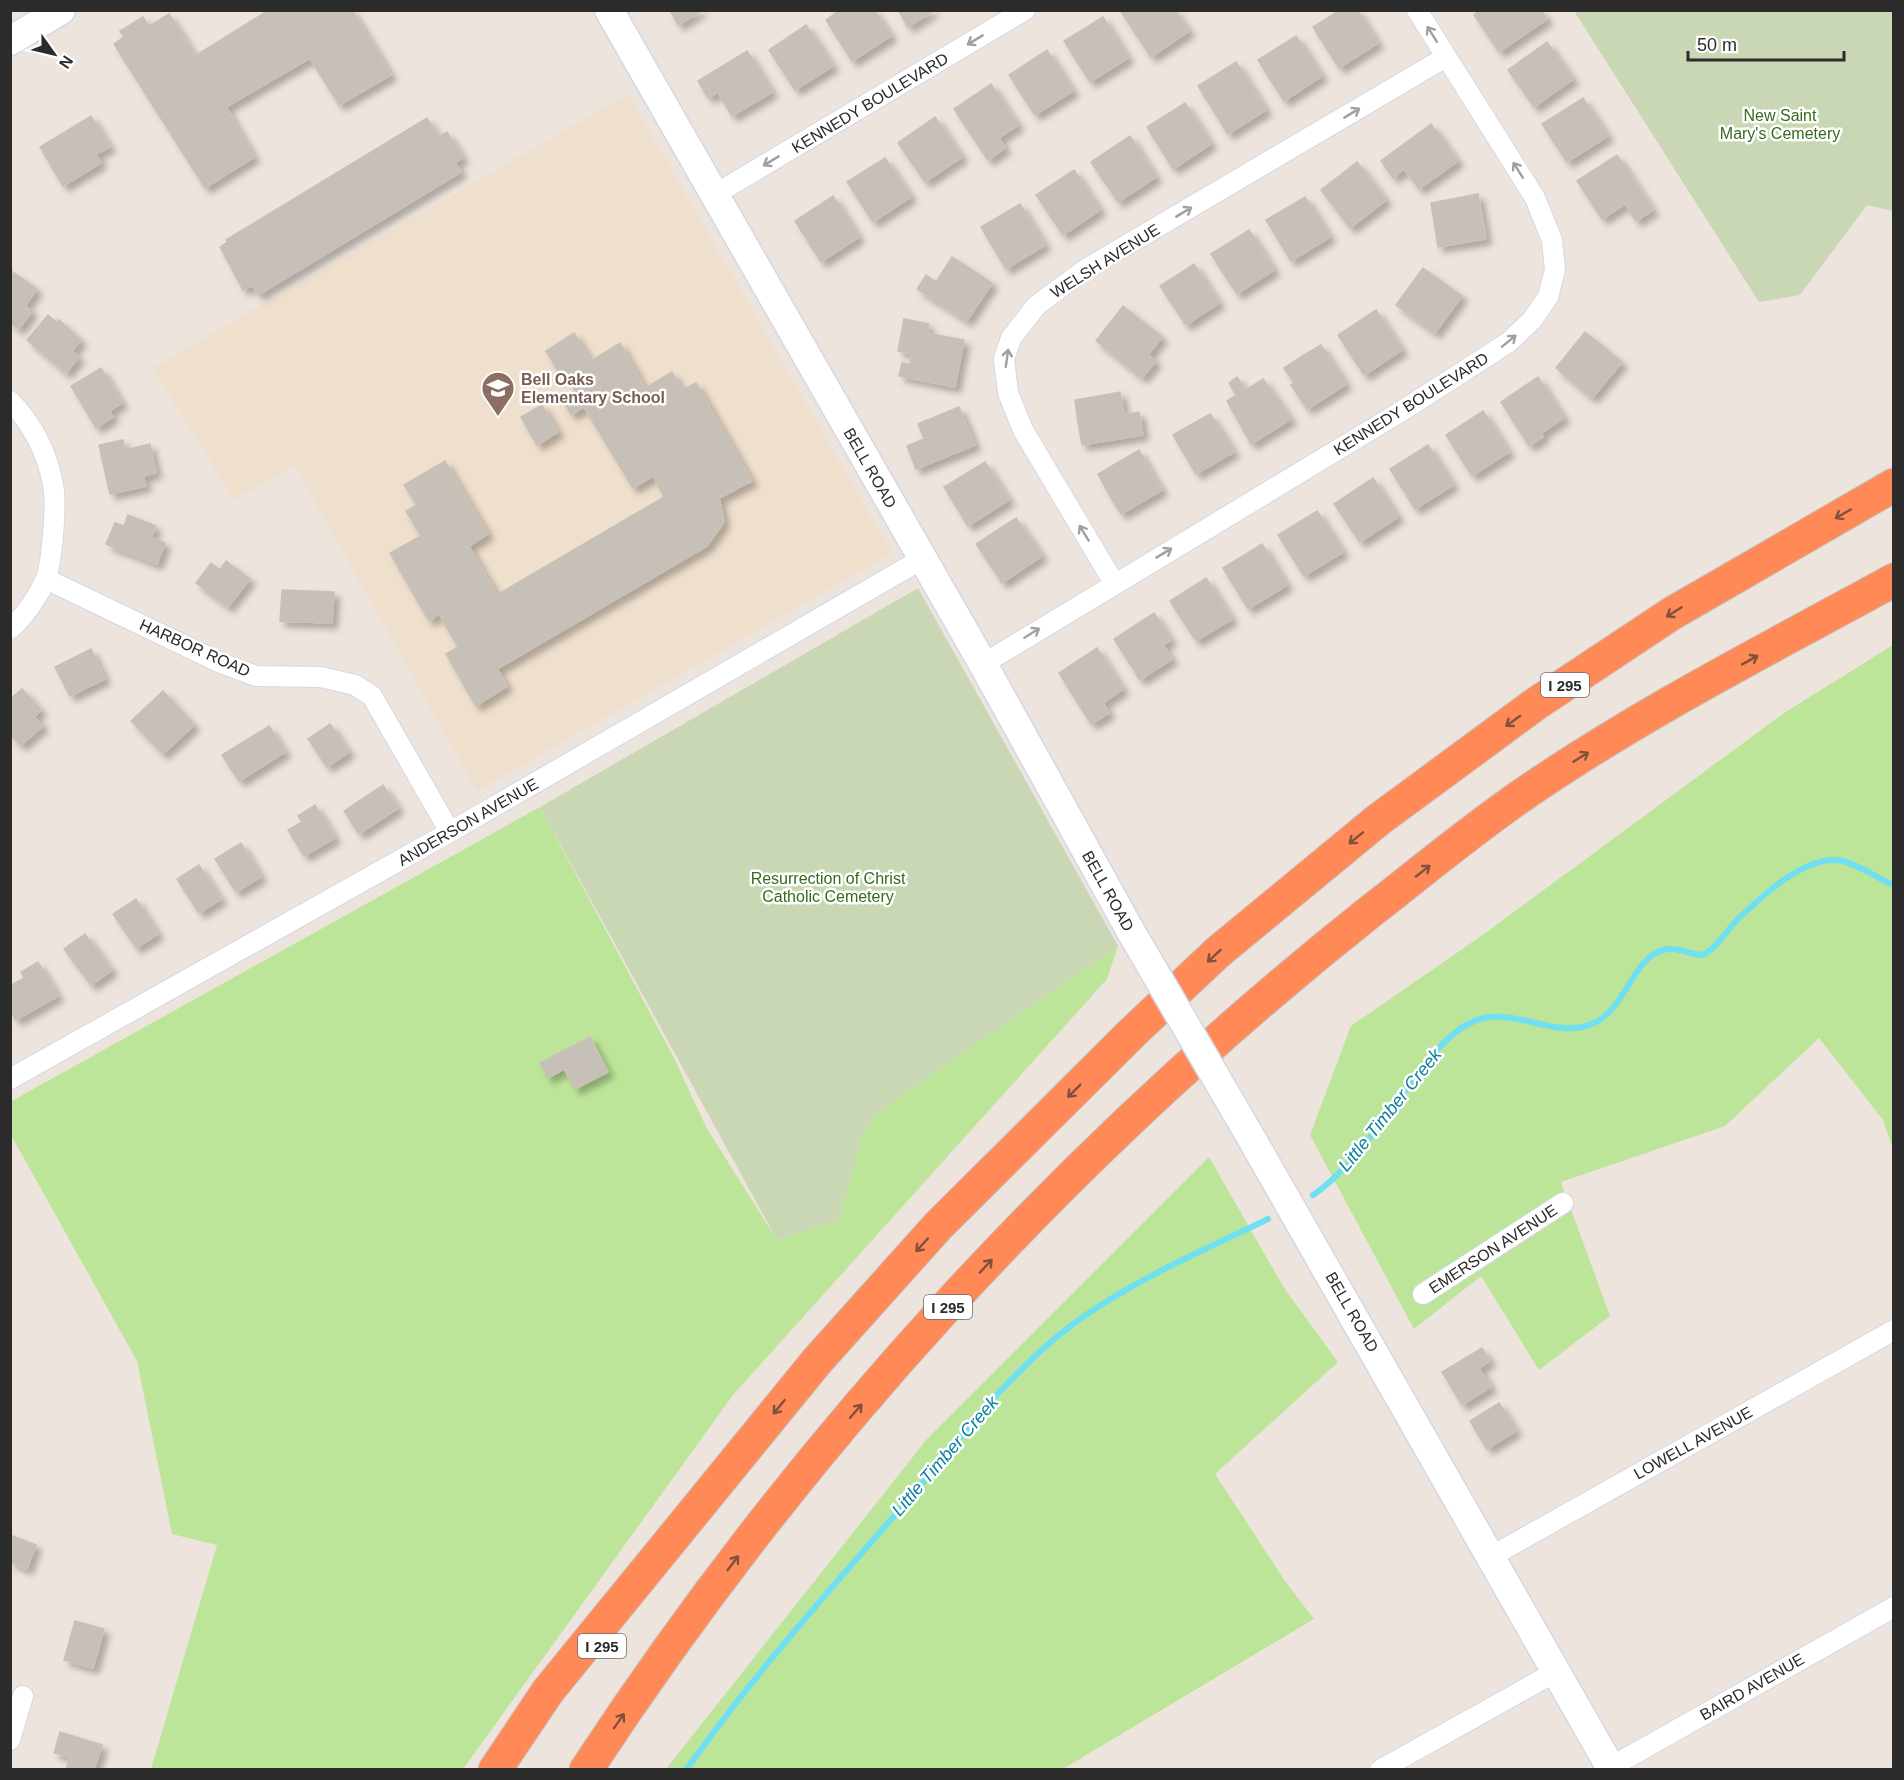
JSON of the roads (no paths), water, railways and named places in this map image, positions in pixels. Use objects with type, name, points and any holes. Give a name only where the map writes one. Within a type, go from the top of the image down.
[{"type":"highway","name":"I 295","points":[[519,1770],[685,1523],[817,1361],[938,1227],[1133,1032],[1242,932],[1378,820],[1537,704],[1671,614],[1893,485]]},
{"type":"highway","name":"I 295","points":[[586,1770],[688,1622],[783,1498],[850,1417],[989,1262],[1105,1146],[1214,1043],[1318,953],[1520,797],[1640,721],[1893,580]]},
{"type":"highway","points":[[495,1770],[548,1691],[685,1523]]},
{"type":"street","points":[[10,41],[61,10]]},
{"type":"street","name":"BELL ROAD","points":[[609,10],[983,664],[1130,930],[1492,1557],[1611,1768]]},
{"type":"street","name":"KENNEDY BOULEVARD","points":[[714,195],[1025,10]]},
{"type":"street","name":"KENNEDY BOULEVARD","points":[[983,664],[1387,420],[1509,342],[1532,320],[1548,297],[1555,270],[1552,240],[1535,198],[1417,10]]},
{"type":"street","name":"WELSH AVENUE","points":[[1114,583],[1023,430],[1008,393],[1004,359],[1011,338],[1037,305],[1086,269],[1446,57]]},
{"type":"street","points":[[10,400],[26,417],[44,453],[54,486],[54,514],[46,579],[18,622],[10,629]]},
{"type":"street","name":"ANDERSON AVENUE","points":[[10,1079],[450,832],[922,559]]},
{"type":"street","name":"HARBOR ROAD","points":[[46,579],[220,663],[256,676],[321,676],[355,685],[372,696],[450,832]]},
{"type":"street","name":"EMERSON AVENUE","points":[[1423,1294],[1563,1203]]},
{"type":"street","name":"LOWELL AVENUE","points":[[1492,1557],[1893,1330]]},
{"type":"street","name":"BAIRD AVENUE","points":[[1611,1768],[1893,1607]]},
{"type":"street","points":[[1380,1770],[1557,1671]]},
{"type":"street","points":[[10,1740],[22,1696]]},
{"type":"waterway","name":"Little Timber Creek","points":[[1313,1195],[1352,1159],[1435,1052],[1459,1029],[1468,1024],[1484,1018],[1500,1017],[1564,1028],[1580,1027],[1596,1022],[1615,1006],[1637,972],[1653,955],[1668,949],[1703,955],[1772,888],[1815,863],[1829,860],[1843,861],[1894,885]]},
{"type":"waterway","name":"Little Timber Creek","points":[[686,1770],[797,1628],[1012,1378],[1034,1357],[1080,1319],[1125,1290],[1268,1219]]},
{"type":"place","name":"Bell Oaks Elementary School","points":[[498,417]]},
{"type":"park label","name":"New Saint Mary's Cemetery","points":[[1780,124]]},
{"type":"park label","name":"Resurrection of Christ Catholic Cemetery","points":[[828,887]]}]
